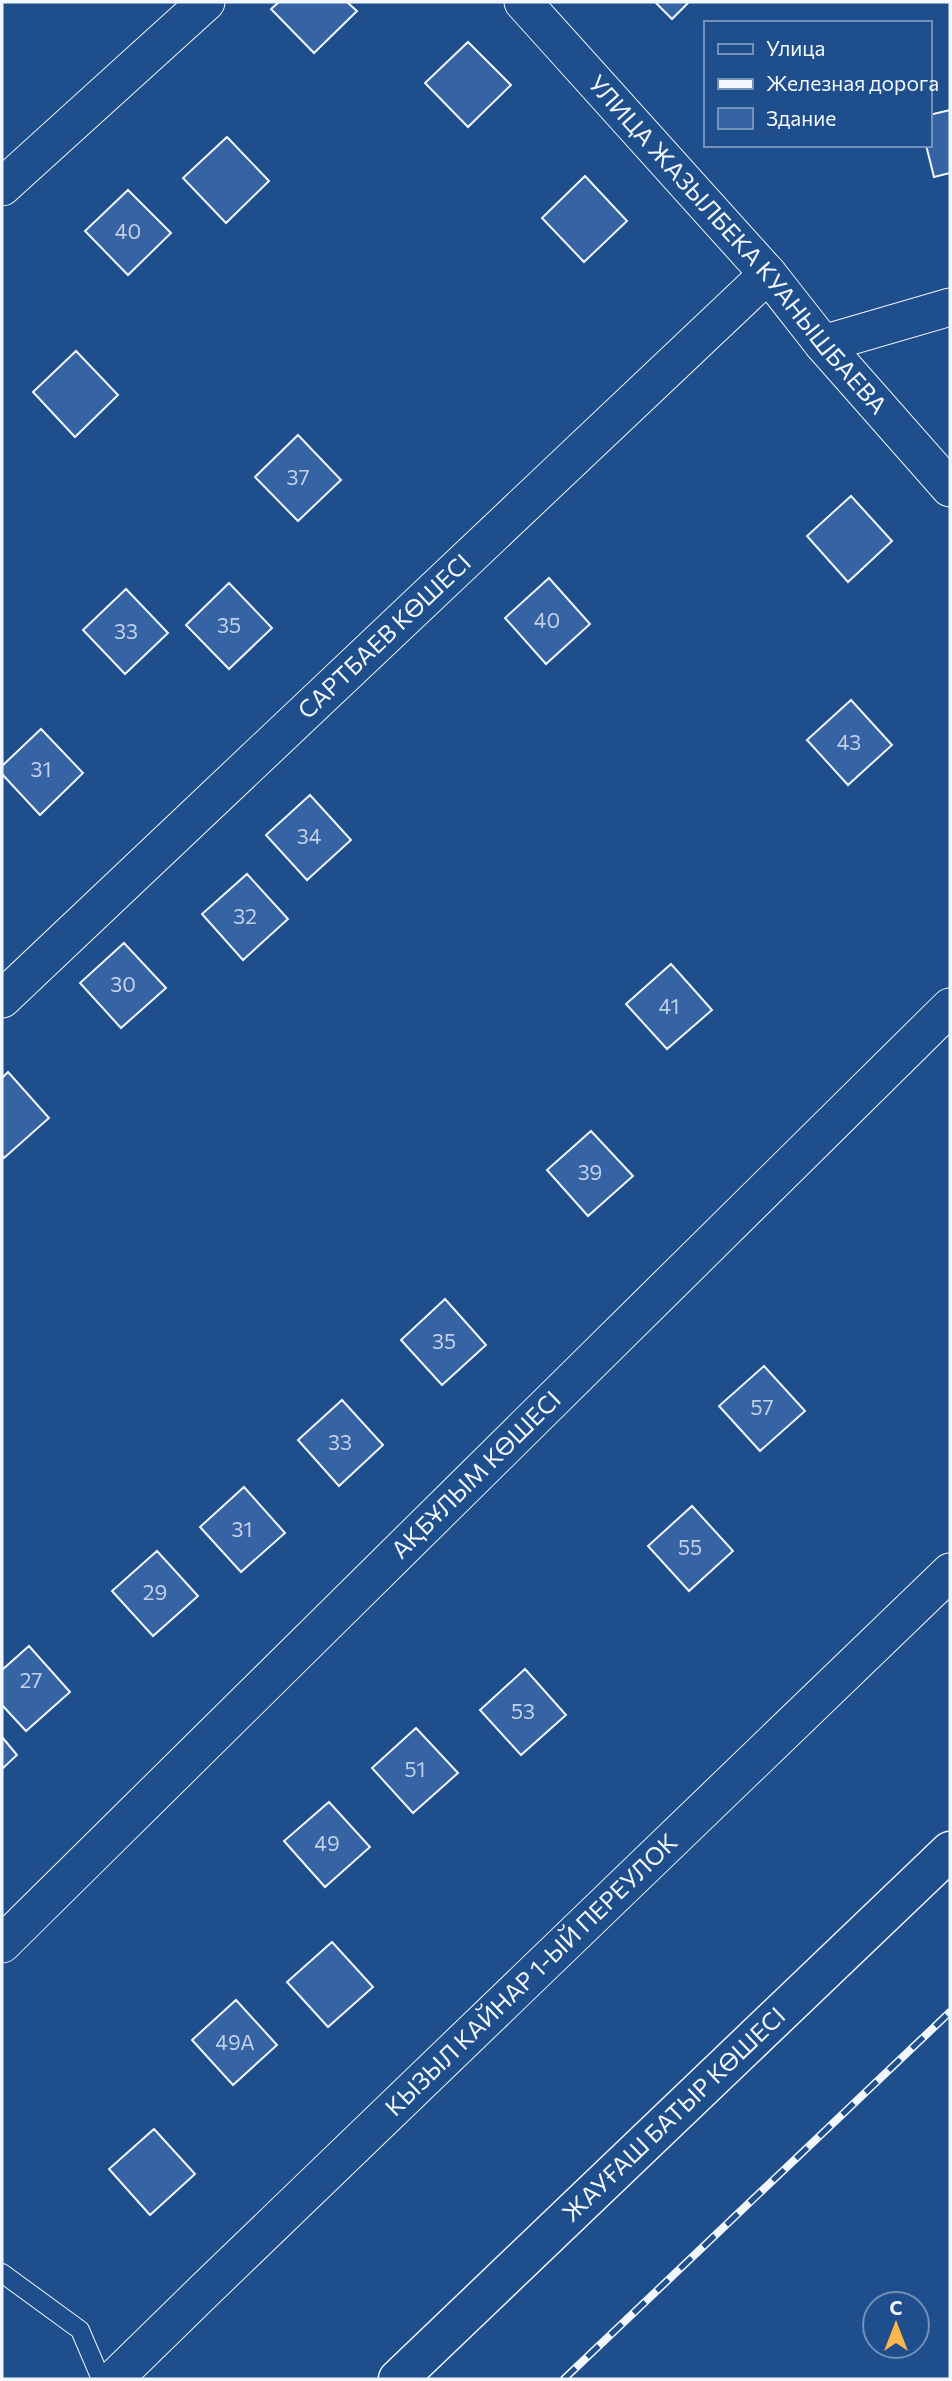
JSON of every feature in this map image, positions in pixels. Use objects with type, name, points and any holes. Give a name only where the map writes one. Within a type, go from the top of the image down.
[{"type":"main road","name":"ЖАУҒАШ БАТЫР КӨШЕСІ","points":[[398,2379],[950,1851]]},
{"type":"street","points":[[2,187],[206,2]]},
{"type":"street","name":"УЛИЦА ЖАЗЫЛБЕКА КУАНЫШБАЕВА","points":[[523,2],[768,274],[823,344],[950,488]]},
{"type":"street","name":"САРТБАЕВ КӨШЕСІ","points":[[2,999],[768,274]]},
{"type":"street","points":[[823,344],[950,307]]},
{"type":"street","name":"АҚБҰЛЫМ КӨШЕСІ","points":[[2,1944],[950,1007]]},
{"type":"street","name":"КЫЗЫЛ КАЙНАР 1-ЫЙ ПЕРЕУЛОК","points":[[114,2379],[950,1572]]},
{"type":"lane","points":[[2,2273],[80,2330],[101,2379]]},
{"type":"building","points":[[279,2],[347,2],[357,11],[314,53],[271,9]]},
{"type":"building","points":[[655,2],[689,2],[672,19]]},
{"type":"building","points":[[468,42],[511,85],[468,127],[425,83]]},
{"type":"building","points":[[950,110],[950,173],[934,177],[926,147],[931,147],[931,115]]},
{"type":"building","points":[[227,137],[269,181],[226,223],[183,178]]},
{"type":"building","points":[[585,176],[627,221],[584,262],[542,218]]},
{"type":"building","points":[[128,190],[171,233],[128,275],[85,231]]},
{"type":"building","points":[[76,351],[118,395],[75,437],[33,392]]},
{"type":"building","points":[[298,435],[341,480],[298,521],[255,477]]},
{"type":"building","points":[[851,496],[892,541],[848,582],[807,536]]},
{"type":"building","points":[[549,578],[590,624],[546,664],[505,618]]},
{"type":"building","points":[[229,583],[272,628],[229,669],[186,625]]},
{"type":"building","points":[[126,589],[168,633],[125,674],[83,630]]},
{"type":"building","points":[[851,700],[892,745],[848,785],[807,740]]},
{"type":"building","points":[[41,729],[83,773],[40,815],[2,774],[2,766]]},
{"type":"building","points":[[310,795],[351,840],[307,880],[266,835]]},
{"type":"building","points":[[247,874],[288,919],[243,960],[202,914]]},
{"type":"building","points":[[124,943],[166,988],[121,1028],[80,983]]},
{"type":"building","points":[[671,964],[712,1010],[667,1049],[626,1004]]},
{"type":"building","points":[[8,1072],[49,1118],[4,1158],[2,1078]]},
{"type":"building","points":[[591,1131],[633,1176],[588,1216],[547,1170]]},
{"type":"building","points":[[445,1299],[486,1345],[442,1385],[401,1340]]},
{"type":"building","points":[[764,1366],[805,1411],[760,1451],[719,1406]]},
{"type":"building","points":[[342,1400],[383,1445],[339,1486],[298,1440]]},
{"type":"building","points":[[244,1487],[285,1533],[241,1572],[200,1527]]},
{"type":"building","points":[[692,1506],[733,1551],[689,1591],[648,1546]]},
{"type":"building","points":[[157,1551],[198,1596],[153,1636],[112,1591]]},
{"type":"building","points":[[29,1646],[70,1692],[26,1731],[2,1705],[2,1670]]},
{"type":"building","points":[[525,1669],[566,1715],[521,1755],[480,1710]]},
{"type":"building","points":[[416,1728],[458,1773],[413,1813],[372,1768]]},
{"type":"building","points":[[2,1737],[17,1755],[2,1769]]},
{"type":"building","points":[[329,1802],[370,1847],[325,1887],[284,1841]]},
{"type":"building","points":[[332,1942],[373,1987],[328,2027],[287,1982]]},
{"type":"building","points":[[236,2000],[277,2045],[233,2085],[192,2040]]},
{"type":"building","points":[[154,2129],[195,2174],[150,2215],[109,2169]]},
{"type":"railway","points":[[564,2379],[950,2012]]}]
